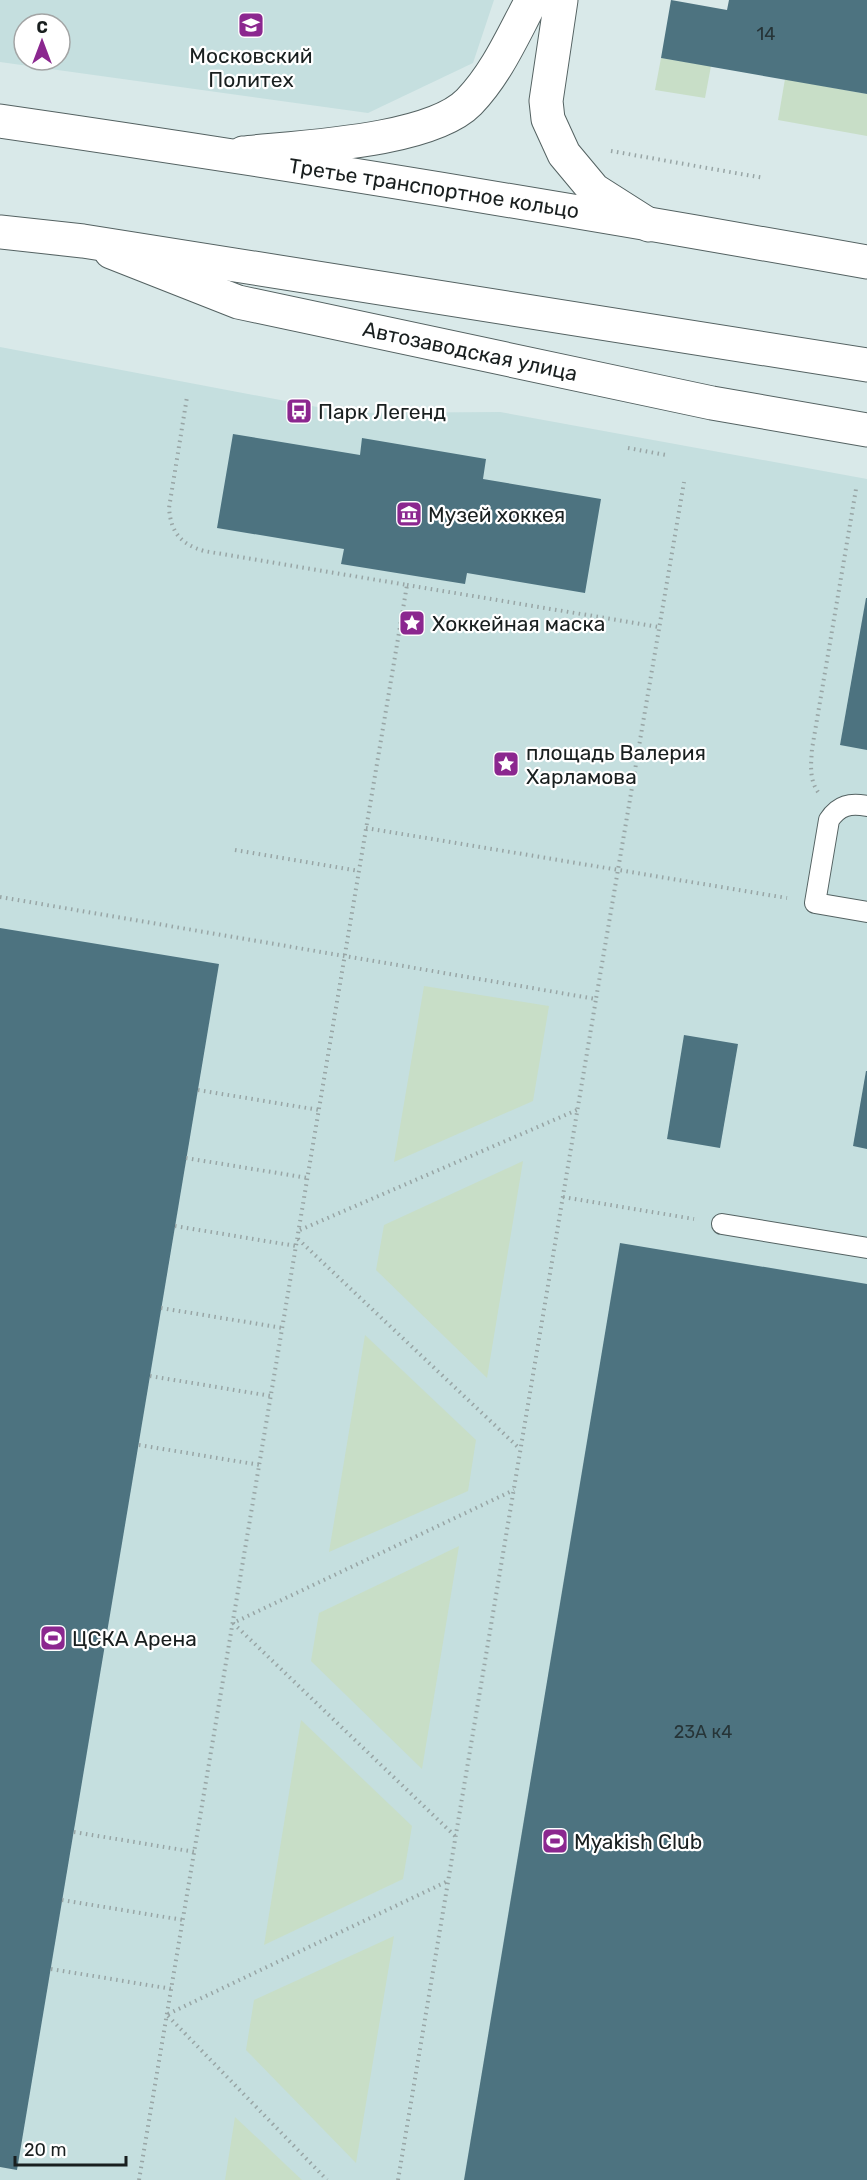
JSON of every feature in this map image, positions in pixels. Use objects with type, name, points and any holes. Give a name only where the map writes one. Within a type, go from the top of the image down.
[{"type":"main road","points":[[229,154],[386,137],[444,119],[467,104],[484,85],[532,0]]},
{"type":"main road","points":[[561,0],[546,101],[548,119],[564,154],[594,190],[649,225]]},
{"type":"main road","name":"Третье транспортное кольцо","points":[[0,121],[229,154],[867,262]]},
{"type":"main road","points":[[0,232],[83,241],[867,365]]},
{"type":"main road","name":"Автозаводская улица","points":[[83,241],[238,302],[712,403],[867,430]]},
{"type":"lane","points":[[867,806],[856,804],[842,806],[828,820],[815,903],[867,912]]},
{"type":"lane","points":[[722,1224],[867,1248]]},
{"type":"path","points":[[611,151],[765,178]]},
{"type":"path","points":[[187,397],[169,508],[170,519],[178,536],[190,547],[659,627]]},
{"type":"path","points":[[628,448],[666,455]]},
{"type":"path","points":[[398,2180],[684,482]]},
{"type":"path","points":[[834,812],[814,787],[811,764],[856,489]]},
{"type":"path","points":[[139,2180],[407,585]]},
{"type":"path","points":[[366,828],[815,903]]},
{"type":"path","points":[[235,850],[359,871]]},
{"type":"path","points":[[0,897],[596,999]]},
{"type":"path","points":[[198,1090],[319,1110]]},
{"type":"path","points":[[299,1231],[577,1110]]},
{"type":"path","points":[[186,1158],[308,1178]]},
{"type":"path","points":[[563,1197],[722,1224]]},
{"type":"path","points":[[175,1226],[296,1246]]},
{"type":"path","points":[[298,1239],[521,1449]]},
{"type":"path","points":[[161,1308],[283,1328]]},
{"type":"path","points":[[150,1376],[271,1396]]},
{"type":"path","points":[[139,1444],[260,1465]]},
{"type":"path","points":[[233,1623],[514,1490]]},
{"type":"path","points":[[233,1623],[456,1836]]},
{"type":"path","points":[[74,1832],[195,1852]]},
{"type":"path","points":[[167,2015],[448,1881]]},
{"type":"path","points":[[62,1900],[183,1920]]},
{"type":"path","points":[[51,1969],[172,1989]]},
{"type":"path","points":[[167,2015],[327,2180]]},
{"type":"shaded area","points":[[0,0],[494,0],[473,63],[368,113],[72,72],[72,12],[12,12],[12,64],[0,62]]},
{"type":"shaded area","points":[[0,347],[349,413],[500,412],[867,479],[867,2180],[0,2180]]},
{"type":"green space","points":[[661,58],[711,66],[705,98],[655,90]]},
{"type":"green space","points":[[785,79],[867,94],[867,136],[778,120]]},
{"type":"green space","points":[[424,986],[549,1006],[533,1101],[394,1162]]},
{"type":"green space","points":[[523,1161],[487,1378],[376,1270],[384,1225]]},
{"type":"green space","points":[[365,1335],[476,1440],[468,1491],[329,1552]]},
{"type":"green space","points":[[459,1546],[422,1769],[311,1661],[319,1613]]},
{"type":"green space","points":[[301,1720],[412,1826],[403,1879],[264,1945]]},
{"type":"green space","points":[[394,1936],[356,2163],[246,2050],[254,2000]]},
{"type":"green space","points":[[235,2117],[302,2180],[225,2180]]},
{"type":"building","points":[[671,0],[727,10],[729,0],[867,0],[867,94],[661,58]]},
{"type":"building","name":"Музей хоккея","points":[[233,434],[360,455],[362,438],[486,459],[483,479],[601,499],[585,593],[467,573],[465,584],[341,564],[344,549],[217,528]]},
{"type":"building","points":[[867,598],[867,750],[840,745]]},
{"type":"building","name":"ЦСКА Арена","points":[[0,928],[219,964],[17,2170],[0,2167]]},
{"type":"building","points":[[684,1035],[738,1044],[720,1148],[667,1139]]},
{"type":"building","points":[[867,1071],[867,1149],[853,1146]]},
{"type":"building","points":[[620,1243],[867,1284],[867,2180],[464,2180]]},
{"type":"place","name":"Московский Политех","points":[[251,25]]},
{"type":"place","name":"Парк Легенд","points":[[299,411]]},
{"type":"place","name":"Музей хоккея","points":[[409,514]]},
{"type":"place","name":"Хоккейная маска","points":[[412,623]]},
{"type":"place","name":"площадь Валерия Харламова","points":[[506,764]]},
{"type":"place","name":"ЦСКА Арена","points":[[53,1638]]},
{"type":"place","name":"Myakish Club","points":[[555,1841]]}]
